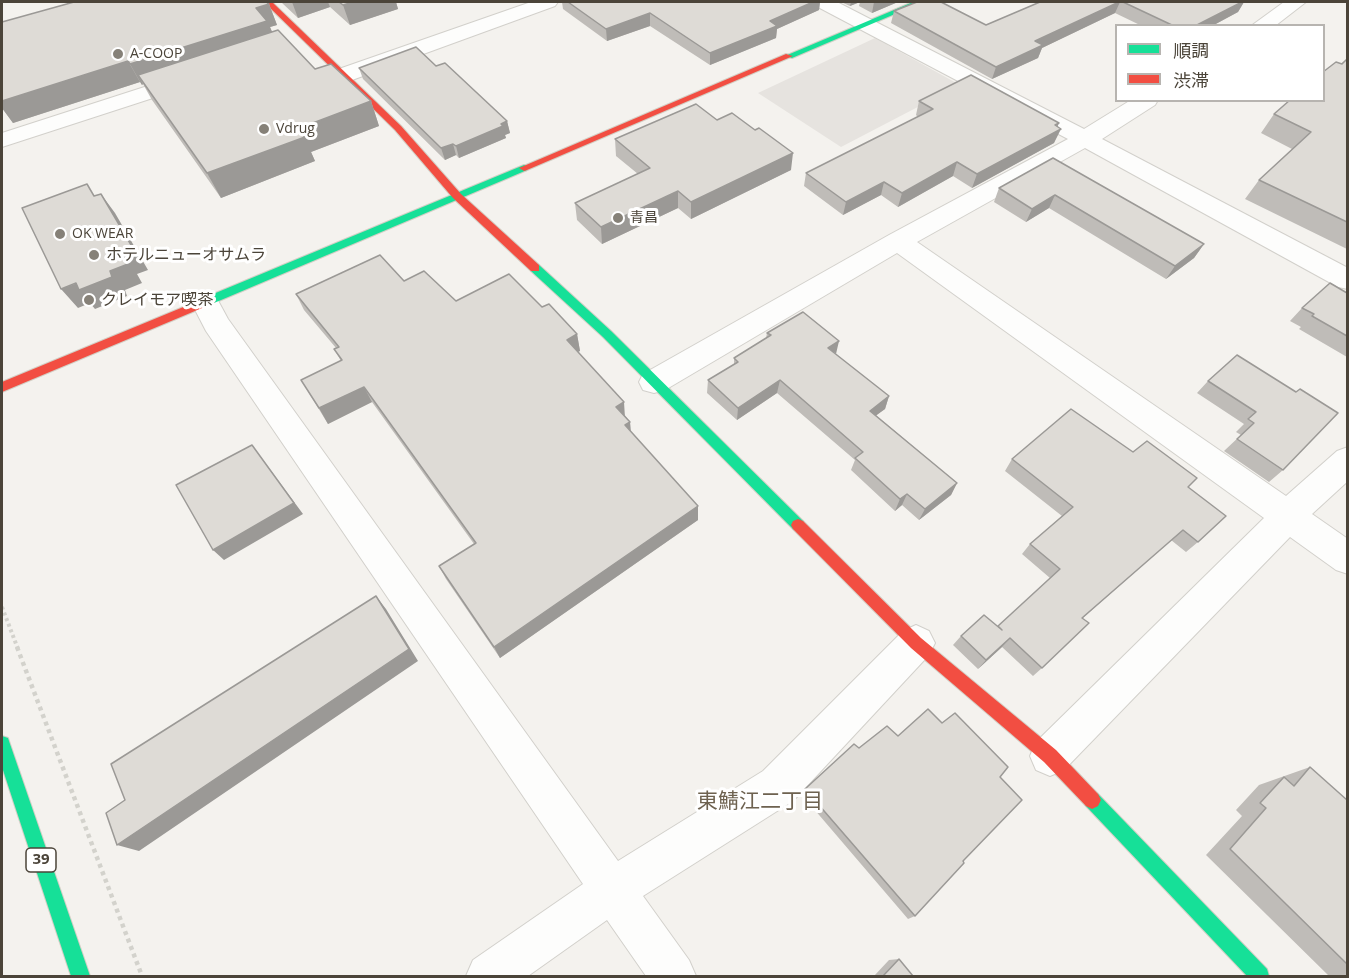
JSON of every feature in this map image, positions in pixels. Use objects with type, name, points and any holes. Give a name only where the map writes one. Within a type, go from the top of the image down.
[{"type":"street","points":[[268,2],[398,128],[457,196],[606,334],[916,643],[1050,756],[1260,976]]},
{"type":"street","points":[[344,75],[542,2]]},
{"type":"street","points":[[822,2],[1085,139],[1347,280]]},
{"type":"street","points":[[2,387],[919,2]]},
{"type":"street","points":[[1264,24],[1296,2]]},
{"type":"street","points":[[283,48],[305,40]]},
{"type":"street","points":[[2,141],[215,70]]},
{"type":"street","points":[[654,382],[898,241],[1085,139],[1144,102]]},
{"type":"street","points":[[898,241],[1347,559]]},
{"type":"street","points":[[205,302],[216,324],[673,976]]},
{"type":"street","points":[[1050,756],[1256,550],[1287,516],[1347,460]]},
{"type":"street","points":[[489,976],[612,890],[778,786],[916,643]]},
{"type":"street","name":"39","points":[[2,744],[81,976]]},
{"type":"path","points":[[2,607],[142,976]]},
{"type":"shaded area","points":[[875,38],[960,85],[841,147],[758,93]]},
{"type":"building","points":[[74,2],[266,2],[269,4],[256,8],[267,21],[130,64],[128,61],[2,101],[2,22]]},
{"type":"building","points":[[568,2],[813,2],[770,21],[777,26],[710,53],[650,13],[606,29]]},
{"type":"building","points":[[917,2],[941,2],[986,25],[1040,2],[1119,2],[1035,41],[1043,45],[996,67],[894,11]]},
{"type":"building","points":[[1123,2],[1242,2],[1199,24],[1170,24]]},
{"type":"building","points":[[278,30],[315,69],[331,64],[371,101],[297,129],[305,137],[207,173],[138,75]]},
{"type":"building","points":[[416,47],[436,66],[445,63],[507,121],[501,124],[503,126],[456,146],[453,144],[441,148],[359,68]]},
{"type":"building","points":[[1347,59],[1347,222],[1259,180],[1311,132],[1274,114],[1288,102],[1325,102],[1325,70],[1336,62],[1342,64]]},
{"type":"building","points":[[971,75],[1059,123],[1055,125],[1061,129],[977,174],[957,162],[902,193],[884,182],[846,202],[806,173],[933,109],[919,101]]},
{"type":"building","points":[[696,104],[717,120],[732,113],[755,130],[759,128],[793,153],[691,202],[678,191],[601,227],[575,203],[650,168],[615,139]]},
{"type":"building","points":[[1053,158],[1204,244],[1175,266],[1055,195],[1032,209],[999,188]]},
{"type":"building","points":[[87,184],[94,196],[101,194],[134,250],[123,255],[128,264],[110,271],[112,277],[79,290],[76,283],[61,289],[22,208]]},
{"type":"building","points":[[380,255],[404,281],[424,271],[456,301],[509,274],[542,307],[549,304],[577,334],[567,340],[624,402],[616,407],[630,422],[625,425],[698,506],[494,647],[439,566],[476,543],[364,387],[319,408],[301,380],[342,360],[334,349],[339,347],[296,294]]},
{"type":"building","points":[[1330,283],[1347,293],[1347,336],[1302,308]]},
{"type":"building","points":[[803,312],[839,341],[828,348],[889,396],[870,411],[957,483],[925,509],[907,494],[900,499],[855,458],[863,452],[780,380],[738,408],[708,380],[738,362],[734,358],[771,335],[767,333]]},
{"type":"building","points":[[1237,355],[1296,392],[1300,389],[1338,413],[1283,470],[1237,439],[1254,423],[1248,419],[1256,412],[1208,381]]},
{"type":"building","points":[[1071,409],[1133,452],[1147,441],[1197,478],[1188,487],[1226,516],[1198,542],[1183,530],[1082,618],[1089,623],[1042,668],[1010,638],[986,660],[961,636],[984,615],[1002,630],[998,626],[1060,569],[1030,544],[1073,507],[1012,459]]},
{"type":"building","points":[[252,445],[294,503],[213,550],[176,485]]},
{"type":"building","points":[[376,596],[409,649],[117,845],[106,813],[125,800],[111,764]]},
{"type":"building","points":[[928,709],[942,723],[955,713],[1008,767],[1000,777],[1022,800],[963,861],[964,863],[915,916],[805,789],[854,744],[859,748],[887,726],[898,736]]},
{"type":"building","points":[[1310,767],[1347,800],[1347,964],[1230,849],[1266,808],[1260,803],[1284,777],[1294,786]]},
{"type":"building","points":[[899,959],[913,976],[883,976]]},
{"type":"traffic: fast","points":[[789,56],[919,2]]},
{"type":"traffic: fast","points":[[210,300],[524,168]]},
{"type":"traffic: fast","points":[[535,268],[607,334],[798,525]]},
{"type":"traffic: fast","points":[[2,744],[81,976]]},
{"type":"traffic: fast","points":[[1092,800],[1260,976]]},
{"type":"traffic: jam","points":[[268,2],[398,128],[457,196],[535,268]]},
{"type":"traffic: jam","points":[[524,168],[789,56]]},
{"type":"traffic: jam","points":[[2,387],[210,300]]},
{"type":"traffic: jam","points":[[798,525],[916,643],[1050,756],[1092,800]]},
{"type":"place","name":"A-COOP","points":[[118,54]]},
{"type":"place","name":"Vdrug","points":[[264,129]]},
{"type":"place","name":"青昌","points":[[618,218]]},
{"type":"place","name":"OK WEAR","points":[[60,234]]},
{"type":"place","name":"ホテルニューオサムラ","points":[[94,255]]},
{"type":"place","name":"クレイモア喫茶","points":[[89,300]]},
{"type":"district","name":"東鯖江二丁目","points":[[760,802]]}]
